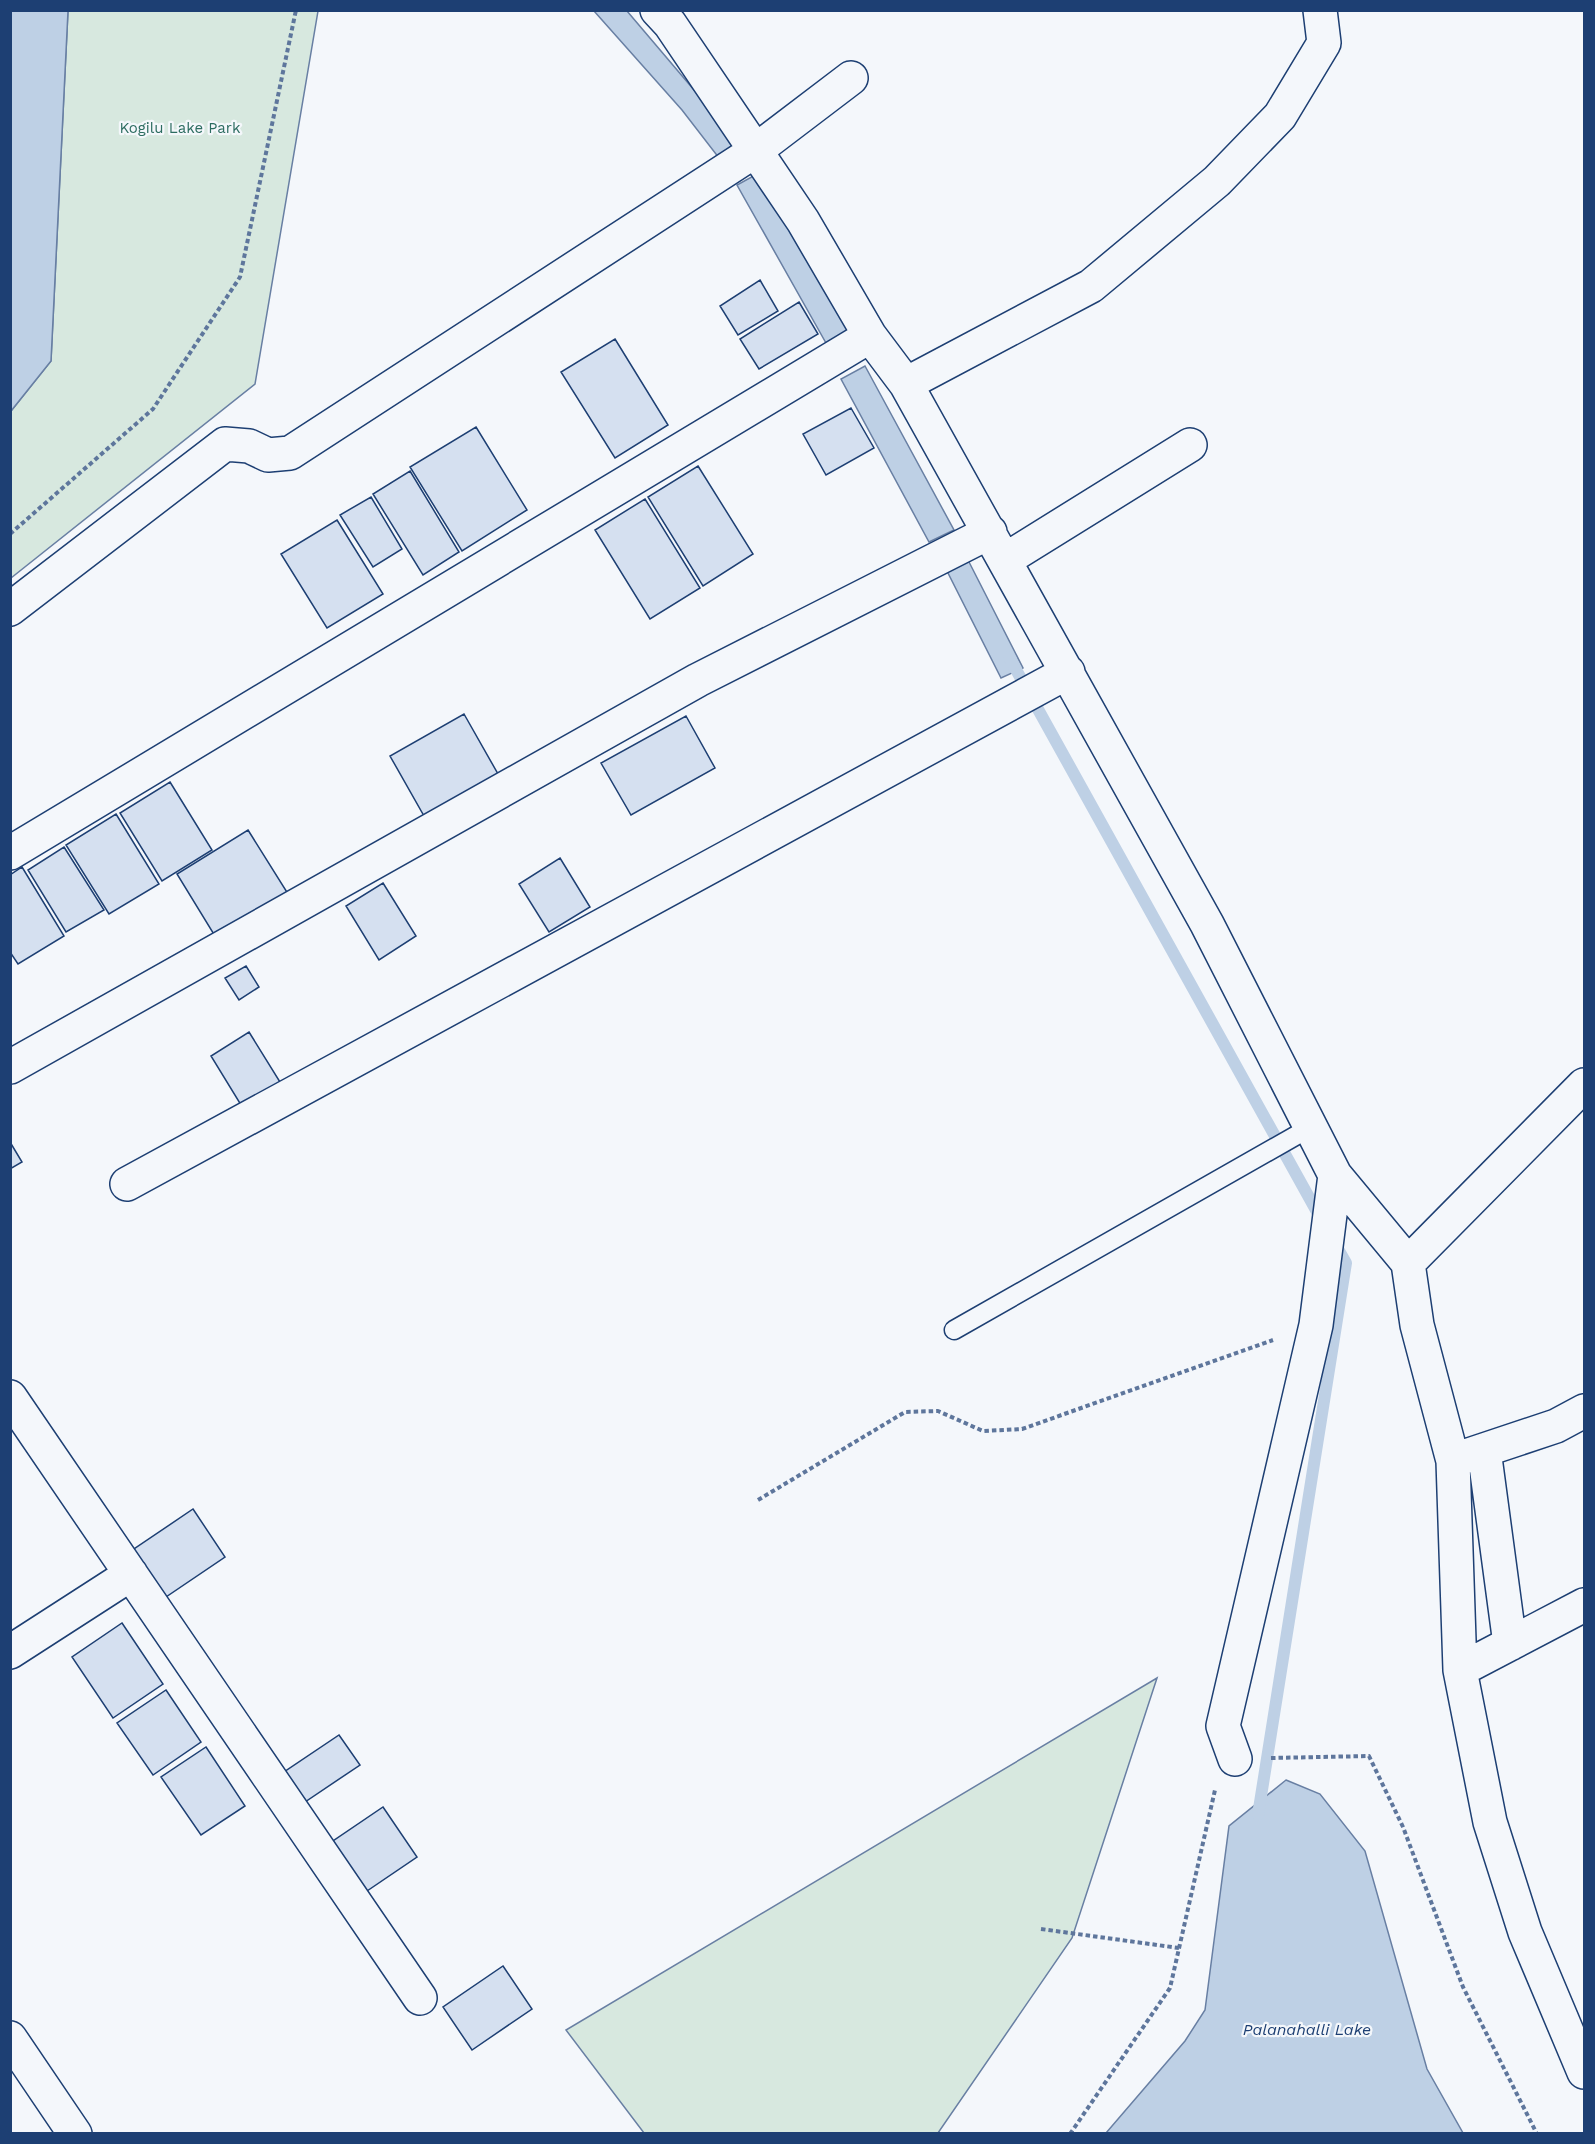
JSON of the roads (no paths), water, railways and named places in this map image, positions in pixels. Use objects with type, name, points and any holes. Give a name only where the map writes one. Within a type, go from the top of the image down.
[{"type":"street","points":[[657,10],[670,24],[803,221],[870,336],[906,384],[1207,924],[1335,1175],[1408,1263],[1417,1325],[1453,1461],[1460,1670],[1490,1822],[1525,1932],[1584,2072]]},
{"type":"street","points":[[906,384],[1091,286],[1217,181],[1280,116],[1324,43],[1320,10]]},
{"type":"street","points":[[10,609],[225,444],[249,446],[268,455],[290,453],[755,151],[850,78]]},
{"type":"street","points":[[10,853],[870,336]]},
{"type":"street","points":[[10,1067],[698,680],[997,546],[1190,445]]},
{"type":"street","points":[[127,1184],[1068,672]]},
{"type":"street","points":[[1408,1263],[1584,1085]]},
{"type":"street","points":[[1235,1759],[1223,1725],[1316,1325],[1335,1175]]},
{"type":"street","points":[[10,1397],[420,1998]]},
{"type":"street","points":[[1453,1461],[1556,1426],[1584,1411]]},
{"type":"street","points":[[1484,1450],[1510,1644]]},
{"type":"street","points":[[10,1652],[131,1574]]},
{"type":"street","points":[[1460,1670],[1584,1605]]},
{"type":"street","points":[[10,2038],[75,2133]]},
{"type":"lane","points":[[954,1330],[1311,1127]]},
{"type":"water","points":[[11,10],[68,11],[51,361],[11,411]]},
{"type":"water","points":[[594,11],[627,11],[739,143],[719,158],[682,110]]},
{"type":"water","points":[[757,174],[850,329],[826,343],[737,185]]},
{"type":"water","points":[[865,366],[954,530],[929,542],[841,379]]},
{"type":"water","points":[[968,560],[1023,668],[1001,678],[947,571]]},
{"type":"water","name":"Palanahalli Lake","points":[[1286,1780],[1320,1794],[1365,1851],[1427,2069],[1463,2133],[1106,2133],[1185,2041],[1205,2010],[1229,1826]]},
{"type":"waterway","points":[[1009,657],[1321,1219]]},
{"type":"waterway","points":[[1258,1815],[1346,1263],[1334,1242]]},
{"type":"park label","name":"Kogilu Lake Park","points":[[180,128]]}]
